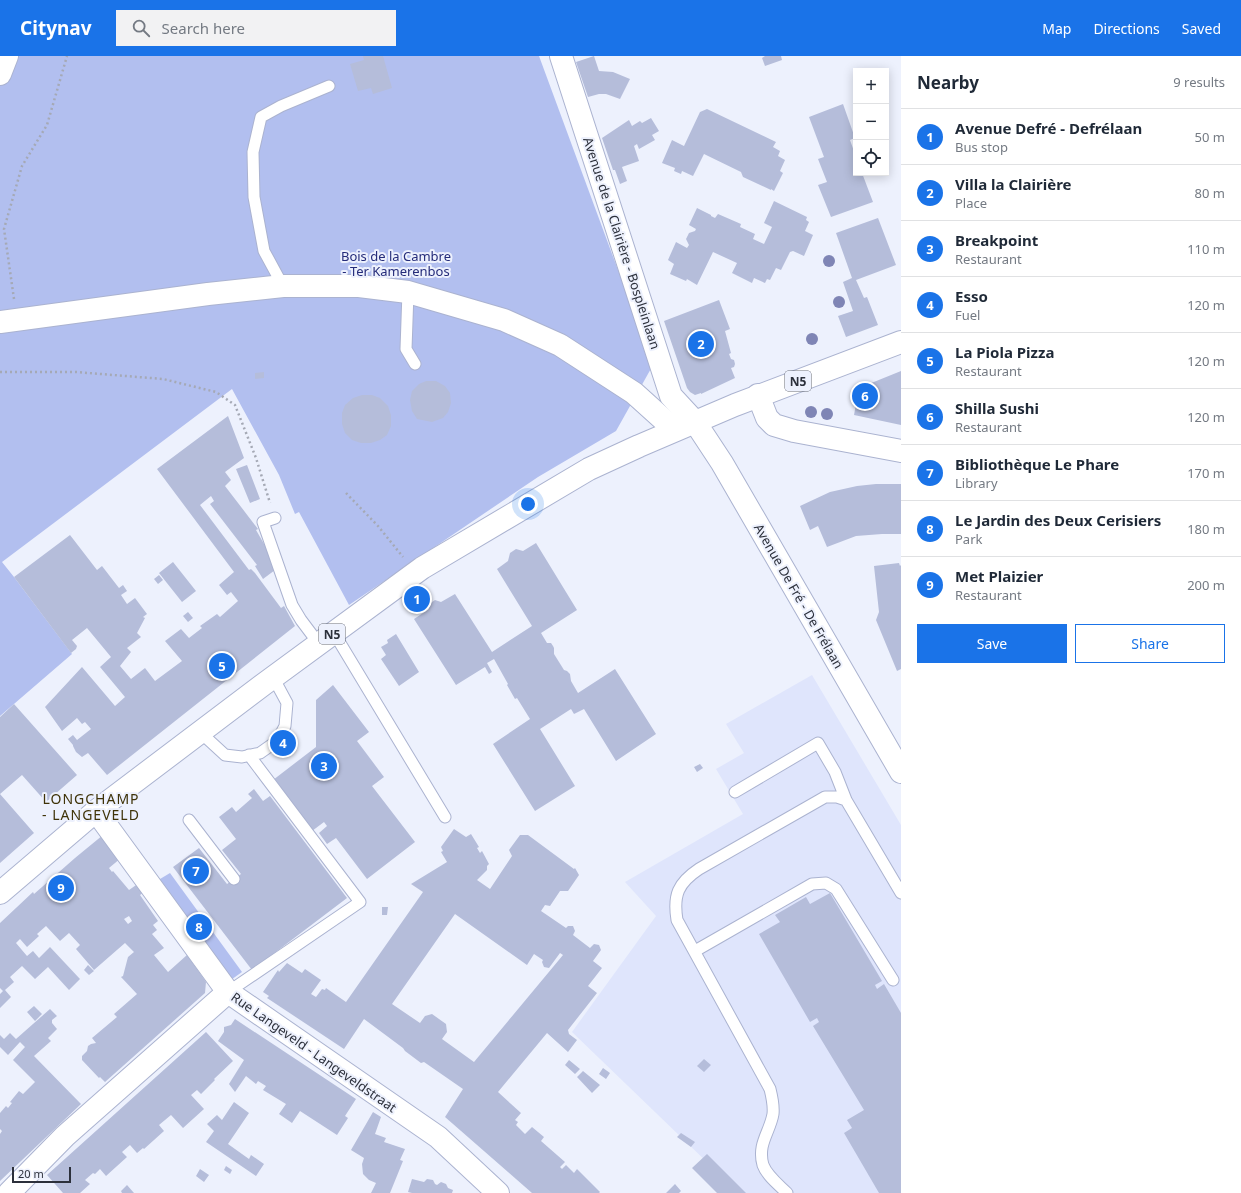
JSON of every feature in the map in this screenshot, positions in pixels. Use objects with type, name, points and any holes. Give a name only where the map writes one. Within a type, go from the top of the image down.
[{"type":"street","points":[[0,74],[7,56]]},
{"type":"street","name":"Avenue de la Clairière - Bospleinlaan","points":[[561,56],[671,396],[695,422]]},
{"type":"street","points":[[8,321],[208,294],[283,286],[359,286],[408,292],[504,320],[560,345],[634,393],[675,430]]},
{"type":"street","name":"N5","points":[[0,893],[96,812],[273,677],[422,568],[589,469],[675,430],[758,395],[901,342]]},
{"type":"street","points":[[758,395],[767,418],[774,425],[794,431],[901,451]]},
{"type":"street","name":"Avenue De Fré - De Frélaan","points":[[695,422],[722,463],[901,772]]},
{"type":"street","name":"Rue Langeveld - Langeveldstraat","points":[[96,812],[228,992],[438,1137],[498,1193]]},
{"type":"street","points":[[9,1193],[65,1136],[228,992]]},
{"type":"lane","points":[[283,286],[264,251],[254,197],[253,152],[261,117],[281,106],[329,86]]},
{"type":"lane","points":[[408,292],[406,349],[415,364]]},
{"type":"lane","points":[[275,518],[263,522],[292,605],[301,620],[326,638],[445,817]]},
{"type":"lane","points":[[200,732],[225,755],[242,757],[260,753],[277,741],[285,726],[287,703],[273,677]]},
{"type":"lane","points":[[735,792],[818,743],[835,772],[846,800],[901,893]]},
{"type":"lane","points":[[228,992],[360,902],[249,755]]},
{"type":"lane","points":[[787,1193],[770,1176],[763,1165],[761,1153],[763,1139],[772,1115],[773,1102],[770,1089],[677,920],[675,905],[678,892],[687,877],[699,869],[825,797],[837,797],[846,800]]},
{"type":"lane","points":[[189,820],[234,879]]},
{"type":"lane","points":[[695,951],[812,884],[826,883],[836,889],[893,980]]},
{"type":"path","points":[[8,321],[4,229],[22,166],[46,125],[67,56]]},
{"type":"path","points":[[0,372],[76,372],[163,379],[216,392],[235,405],[256,458],[275,518]]},
{"type":"path","points":[[346,493],[382,531],[399,551],[415,574]]},
{"type":"shaded area","points":[[812,675],[901,825],[901,1193],[739,1193],[572,1032],[656,916],[625,882],[743,814],[716,769],[744,753],[726,724]]},
{"type":"green space","name":"Bois de la Cambre - Ter Kamerenbos","points":[[0,56],[539,56],[653,365],[616,431],[538,477],[349,605],[299,512],[295,514],[279,475],[232,389],[2,562],[72,654],[0,716]]},
{"type":"green space","points":[[170,873],[242,972],[228,982],[155,882]]},
{"type":"building","points":[[363,56],[383,56],[392,88],[373,94],[371,88],[358,91],[350,64],[364,60]]},
{"type":"building","points":[[594,56],[599,71],[613,72],[630,79],[620,99],[606,94],[588,97],[576,62]]},
{"type":"building","points":[[765,56],[781,56],[782,60],[765,66],[762,58]]},
{"type":"building","points":[[843,104],[853,132],[853,139],[850,140],[853,148],[853,176],[863,176],[873,202],[831,217],[818,185],[827,182],[818,159],[824,157],[809,117]]},
{"type":"building","points":[[707,109],[776,142],[773,147],[780,151],[778,156],[785,160],[780,171],[783,173],[774,191],[743,177],[741,172],[704,154],[693,176],[682,171],[681,174],[674,171],[675,168],[662,163],[672,140],[684,146],[700,112]]},
{"type":"building","points":[[651,118],[659,131],[652,135],[655,140],[639,149],[637,144],[634,146],[639,161],[622,167],[627,181],[620,184],[615,170],[613,170],[602,138],[629,120],[632,126],[640,121],[642,123]]},
{"type":"building","points":[[774,201],[807,217],[806,220],[809,222],[805,231],[813,235],[804,256],[793,251],[790,252],[781,270],[776,268],[770,280],[767,279],[765,283],[754,278],[752,283],[732,273],[737,263],[713,252],[697,285],[687,279],[686,281],[670,274],[674,264],[668,260],[676,242],[687,248],[689,245],[686,239],[689,233],[695,231],[696,229],[689,225],[697,208],[715,218],[718,214],[741,224],[740,227],[755,234],[753,239],[764,244],[772,227],[764,223]]},
{"type":"building","points":[[878,218],[896,265],[856,280],[864,298],[867,297],[878,325],[846,337],[838,316],[853,311],[843,282],[852,278],[836,233]]},
{"type":"building","points":[[719,300],[730,329],[725,331],[731,353],[729,354],[731,359],[734,360],[735,364],[734,367],[731,368],[735,378],[701,394],[695,395],[687,388],[664,321]]},
{"type":"building","points":[[901,371],[901,425],[854,415],[859,388]]},
{"type":"building","points":[[264,372],[264,378],[255,379],[255,373]]},
{"type":"building","points":[[426,381],[436,381],[445,386],[450,393],[451,403],[448,412],[443,418],[432,422],[417,419],[412,411],[410,400],[412,391],[419,384]]},
{"type":"building","points":[[362,395],[372,395],[380,398],[388,406],[391,415],[391,426],[387,435],[380,440],[371,443],[361,443],[352,440],[345,433],[342,424],[342,413],[345,405],[353,398]]},
{"type":"building","points":[[228,416],[244,458],[225,472],[231,480],[225,486],[258,529],[256,530],[271,556],[275,570],[263,579],[255,566],[257,565],[210,504],[214,501],[211,496],[200,505],[249,570],[251,569],[255,573],[281,608],[284,606],[295,626],[107,775],[88,753],[82,757],[76,752],[68,739],[73,735],[77,740],[91,729],[85,722],[82,724],[77,718],[62,731],[45,707],[82,667],[115,706],[125,697],[100,667],[111,657],[87,628],[72,640],[77,646],[71,653],[14,577],[70,535],[97,570],[102,566],[119,588],[123,585],[127,591],[121,595],[127,604],[135,598],[147,614],[143,617],[145,618],[137,633],[141,637],[127,648],[131,652],[120,666],[131,679],[145,668],[155,681],[182,661],[165,641],[181,629],[189,638],[202,628],[200,626],[217,614],[220,617],[238,601],[231,592],[227,595],[219,585],[234,572],[157,469]]},
{"type":"building","points":[[247,465],[260,499],[250,503],[236,469]]},
{"type":"building","points":[[901,484],[901,534],[856,536],[827,547],[818,526],[810,530],[800,506],[830,492],[857,486]]},
{"type":"building","points":[[536,543],[577,610],[541,633],[547,643],[551,643],[553,646],[554,654],[564,670],[570,674],[571,681],[578,693],[615,669],[656,734],[616,761],[584,709],[574,714],[571,709],[540,729],[575,786],[535,811],[493,744],[530,719],[517,698],[515,699],[494,659],[487,663],[492,672],[489,674],[485,667],[456,685],[414,619],[429,609],[429,604],[435,600],[441,602],[455,594],[492,652],[532,626],[497,569],[508,561],[510,553],[516,549],[523,551]]},
{"type":"building","points":[[173,562],[196,591],[182,602],[159,573]]},
{"type":"building","points":[[899,563],[900,566],[901,565],[901,669],[897,671],[876,620],[879,612],[874,566]]},
{"type":"building","points":[[159,575],[163,580],[158,584],[154,579]]},
{"type":"building","points":[[188,612],[193,618],[188,622],[183,616]]},
{"type":"building","points":[[396,634],[419,672],[399,686],[381,659],[386,655],[381,647],[388,643],[387,640]]},
{"type":"building","points":[[333,685],[369,732],[357,741],[384,777],[372,786],[415,842],[367,879],[336,838],[327,844],[319,833],[327,826],[324,822],[312,831],[273,780],[316,747],[316,700]]},
{"type":"building","points":[[14,704],[77,775],[46,802],[22,775],[0,794],[0,717]]},
{"type":"building","points":[[700,764],[703,768],[697,772],[694,767]]},
{"type":"building","points":[[254,789],[263,801],[270,796],[347,898],[252,970],[173,867],[199,848],[227,884],[241,874],[222,850],[236,839],[219,817],[232,807],[236,812],[252,798],[248,794]]},
{"type":"building","points":[[0,794],[34,833],[0,863]]},
{"type":"building","points":[[454,829],[466,837],[471,834],[479,847],[477,848],[480,853],[482,851],[489,864],[487,866],[487,870],[477,880],[490,889],[512,856],[509,850],[520,835],[528,835],[574,869],[575,868],[579,875],[568,891],[560,891],[550,906],[545,905],[541,911],[566,928],[568,926],[573,926],[575,931],[573,935],[590,948],[594,944],[599,945],[601,950],[593,961],[602,968],[588,986],[597,993],[568,1030],[569,1034],[577,1040],[568,1052],[547,1033],[498,1092],[521,1113],[515,1120],[518,1122],[516,1125],[525,1134],[532,1127],[544,1137],[541,1141],[565,1162],[560,1167],[562,1169],[566,1165],[574,1173],[577,1169],[600,1192],[599,1193],[532,1193],[445,1117],[463,1089],[424,1062],[421,1063],[364,1019],[344,1049],[267,998],[269,996],[263,992],[278,970],[279,972],[287,963],[302,973],[305,969],[321,980],[311,994],[316,997],[322,989],[325,990],[326,988],[346,1002],[423,892],[411,884],[447,862],[441,852],[443,851],[441,847]],"holes":[[[455,914],[527,965],[534,954],[543,960],[542,962],[544,967],[549,968],[560,953],[563,955],[474,1062],[442,1039],[447,1032],[446,1024],[432,1014],[425,1016],[420,1023],[392,1004]]]},
{"type":"building","points":[[103,835],[121,858],[109,868],[112,872],[113,871],[129,890],[142,881],[148,889],[140,895],[158,921],[153,925],[157,930],[152,934],[164,948],[154,955],[168,972],[187,955],[206,982],[205,993],[105,1082],[100,1077],[99,1078],[82,1060],[82,1056],[87,1051],[88,1046],[96,1043],[92,1038],[117,1017],[114,1014],[137,994],[121,977],[123,976],[128,957],[134,952],[125,943],[94,970],[76,949],[80,945],[69,933],[60,941],[46,926],[37,934],[39,936],[27,947],[20,939],[16,943],[27,956],[33,951],[39,958],[50,947],[80,979],[69,990],[48,967],[35,979],[22,966],[10,977],[14,982],[5,990],[11,997],[0,1008],[0,994],[3,991],[0,988],[0,923],[33,892],[34,894]],"holes":[[[129,916],[132,921],[128,924],[124,919]]]},
{"type":"building","points":[[830,893],[882,981],[875,985],[877,989],[884,984],[901,1013],[901,1193],[879,1193],[844,1133],[852,1128],[847,1120],[864,1110],[813,1026],[819,1022],[817,1018],[810,1022],[759,934],[780,922],[775,915],[806,897],[810,904]]},
{"type":"building","points":[[382,907],[388,907],[387,915],[382,915]]},
{"type":"building","points":[[88,965],[94,971],[89,975],[84,970]]},
{"type":"building","points":[[34,1006],[42,1014],[35,1021],[27,1012]]},
{"type":"building","points":[[50,1009],[57,1016],[52,1020],[52,1023],[57,1029],[48,1038],[51,1041],[34,1056],[81,1104],[0,1181],[0,1134],[2,1131],[0,1129],[0,1113],[6,1106],[8,1108],[12,1103],[10,1102],[19,1091],[23,1094],[35,1082],[13,1060],[25,1047],[20,1042],[8,1055],[0,1047],[0,1035],[4,1039],[10,1033],[16,1039]]},
{"type":"building","points":[[235,1019],[356,1099],[345,1116],[348,1118],[337,1135],[300,1111],[292,1123],[279,1114],[286,1104],[263,1090],[266,1086],[258,1081],[256,1084],[246,1076],[235,1092],[229,1084],[244,1060],[218,1041],[224,1032],[224,1027],[231,1025]]},
{"type":"building","points":[[206,1032],[233,1061],[201,1094],[197,1090],[191,1095],[204,1109],[183,1128],[171,1115],[159,1125],[164,1131],[144,1149],[143,1148],[137,1153],[130,1145],[122,1152],[127,1157],[106,1176],[100,1169],[85,1180],[90,1184],[80,1193],[63,1193],[47,1175]]},
{"type":"building","points":[[704,1059],[711,1065],[704,1072],[697,1066]]},
{"type":"building","points":[[569,1060],[580,1069],[575,1074],[565,1065]]},
{"type":"building","points":[[603,1068],[610,1073],[606,1079],[599,1074]]},
{"type":"building","points":[[583,1071],[600,1085],[592,1093],[577,1077]]},
{"type":"building","points":[[234,1102],[249,1113],[228,1144],[249,1159],[251,1155],[264,1164],[256,1176],[206,1142],[214,1131],[207,1124],[217,1115],[222,1120]]},
{"type":"building","points":[[373,1112],[381,1117],[375,1134],[386,1138],[384,1142],[405,1149],[400,1160],[403,1161],[390,1193],[371,1193],[376,1183],[369,1180],[363,1174],[362,1164],[364,1158],[351,1150]]},
{"type":"building","points":[[681,1133],[695,1142],[691,1147],[677,1137]]},
{"type":"building","points":[[707,1154],[746,1193],[717,1193],[692,1168]]},
{"type":"building","points":[[226,1166],[232,1170],[230,1174],[224,1170]]},
{"type":"building","points":[[200,1169],[209,1175],[204,1182],[196,1176]]},
{"type":"building","points":[[412,1179],[424,1182],[427,1179],[433,1180],[437,1185],[441,1182],[453,1190],[452,1193],[408,1192]]},
{"type":"building","points":[[675,1184],[681,1191],[679,1193],[666,1193]]},
{"type":"building","points":[[127,1185],[134,1193],[122,1193],[121,1191]]},
{"type":"place","name":"Villa la Clairière","points":[[701,344]]},
{"type":"place","name":"Shilla Sushi","points":[[865,396]]},
{"type":"place","name":"Avenue Defré - Defrélaan","points":[[417,599]]},
{"type":"place","name":"La Piola Pizza","points":[[222,666]]},
{"type":"place","name":"Esso","points":[[283,743]]},
{"type":"place","name":"Breakpoint","points":[[324,766]]},
{"type":"place","name":"Bibliothèque Le Phare","points":[[196,871]]},
{"type":"place","name":"Met Plaizier","points":[[61,888]]},
{"type":"place","name":"Le Jardin des Deux Cerisiers","points":[[199,927]]},
{"type":"district","name":"LONGCHAMP - LANGEVELD","points":[[91,806]]}]
